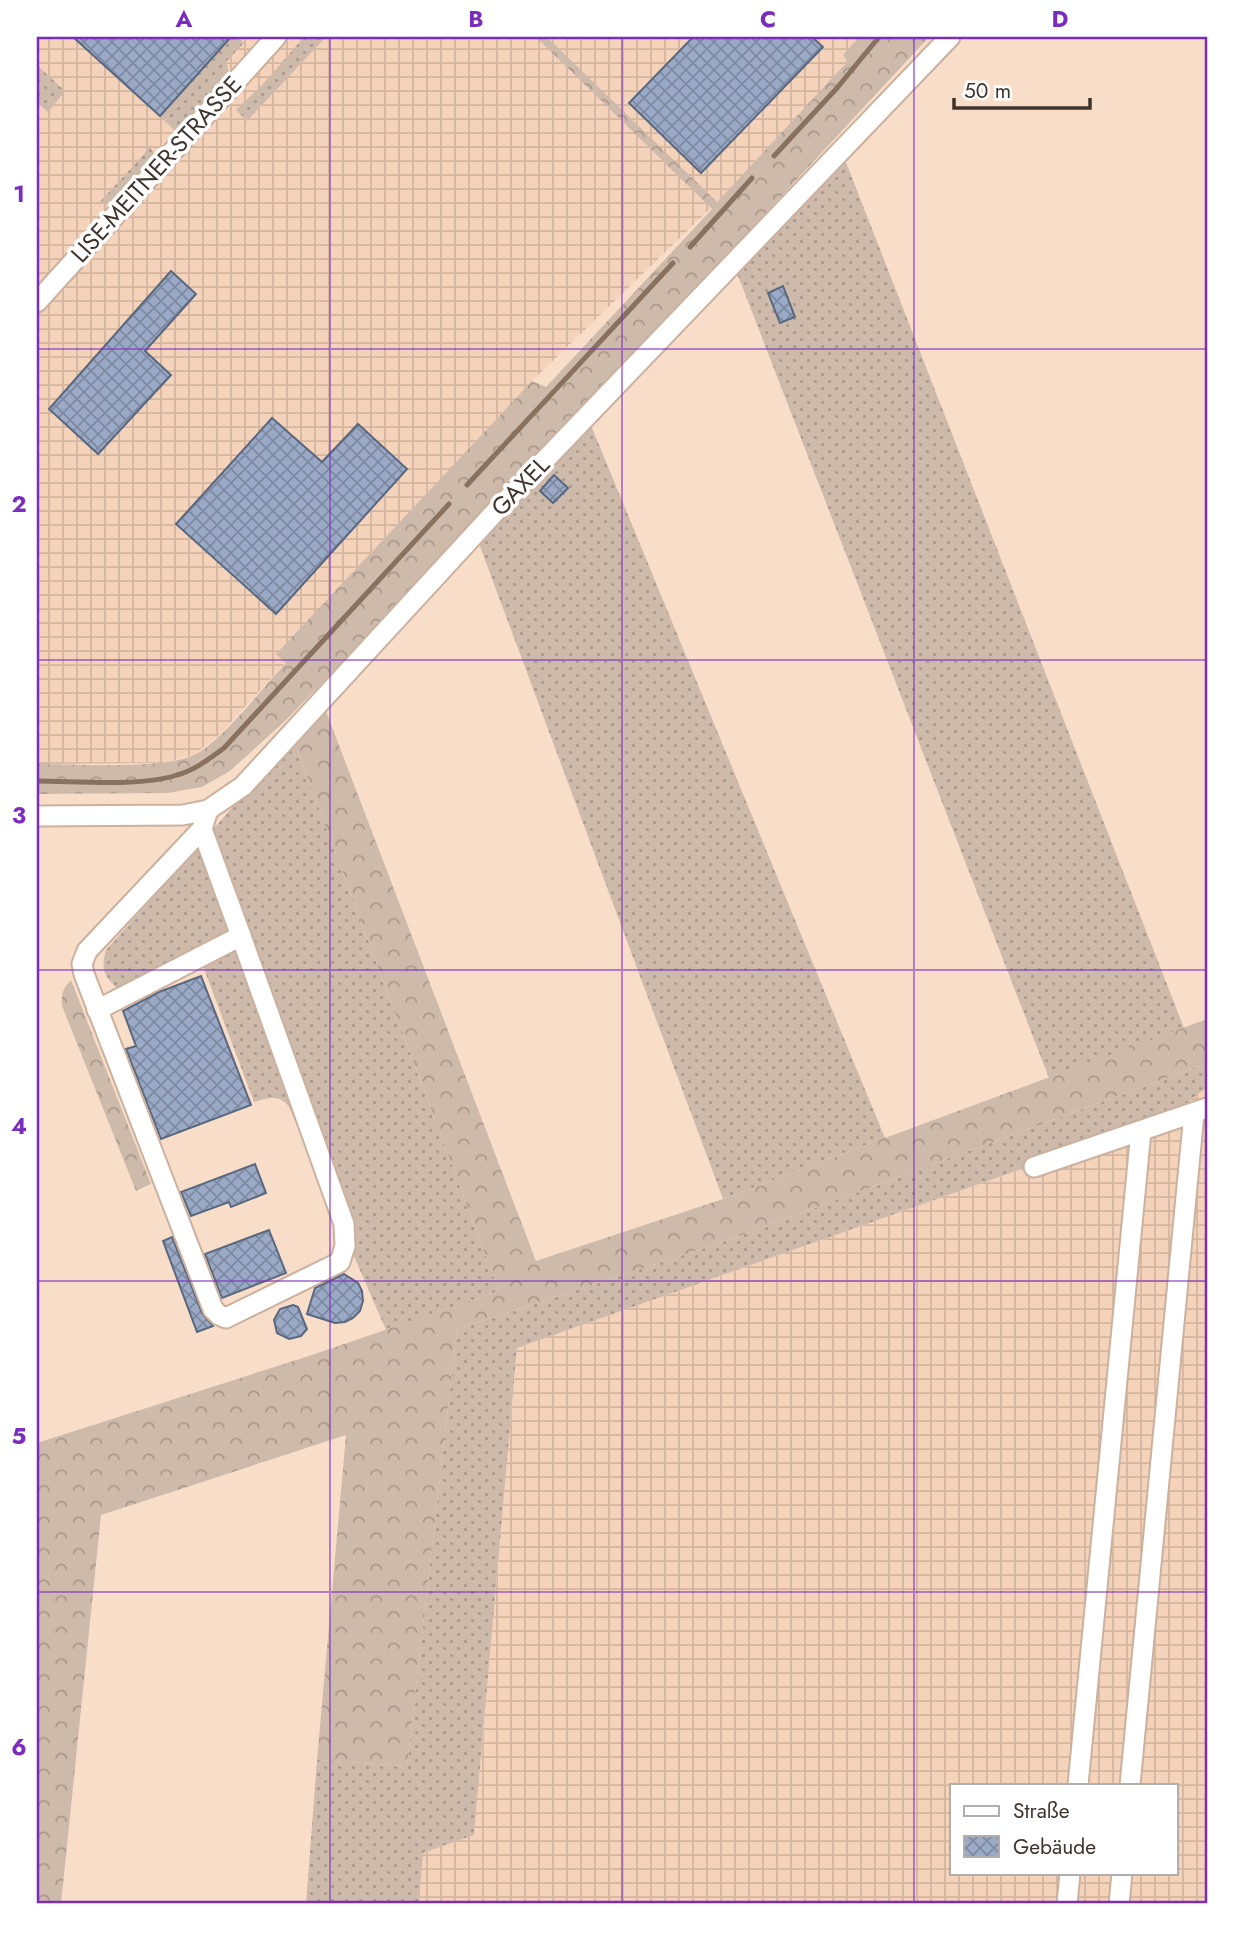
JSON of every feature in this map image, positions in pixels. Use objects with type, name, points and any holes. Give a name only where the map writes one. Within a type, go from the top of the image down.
[{"type":"street","name":"LISE-MEITNER-STRASSE","points":[[37,302],[276,37]]},
{"type":"street","name":"GAXEL","points":[[37,816],[183,815],[205,819],[243,786],[496,511],[950,37]]},
{"type":"street","points":[[205,819],[241,936],[344,1224],[345,1246],[340,1262],[226,1318],[214,1309],[83,974],[82,964],[87,951],[205,819]]},
{"type":"street","points":[[97,1010],[241,936]]},
{"type":"street","points":[[1034,1167],[1200,1110],[1130,1784]]},
{"type":"street","points":[[1078,1784],[1141,1131]]},
{"type":"street","points":[[1067,1904],[1070,1874]]},
{"type":"street","points":[[1119,1904],[1122,1874]]},
{"type":"shaded area","points":[[37,37],[859,37],[843,55],[849,61],[717,202],[532,381],[277,654],[286,662],[220,734],[194,755],[162,763],[37,764]]},
{"type":"shaded area","points":[[1207,1087],[1207,1904],[419,1904],[423,1853],[474,1835],[517,1348],[1171,1116]]},
{"type":"green space","points":[[231,37],[238,37],[244,43],[226,62],[230,75],[180,131],[175,131],[160,116]]},
{"type":"green space","points":[[304,37],[326,37],[247,121],[236,110]]},
{"type":"green space","points":[[536,37],[547,37],[717,202],[848,61],[843,55],[859,37],[929,37],[480,521],[284,722],[230,771],[202,787],[168,793],[37,794],[37,764],[162,763],[194,755],[216,739],[286,663],[276,654],[532,381],[546,387],[712,209]]},
{"type":"green space","points":[[37,65],[65,91],[48,112],[37,103]]},
{"type":"green space","points":[[148,146],[154,152],[153,160],[114,204],[98,204],[145,153]]},
{"type":"green space","points":[[842,152],[1184,1028],[1049,1078],[735,268]]},
{"type":"green space","points":[[590,423],[885,1138],[723,1199],[478,541]]},
{"type":"green space","points":[[324,706],[536,1261],[723,1199],[1207,1019],[1207,1063],[720,1243],[457,1329],[407,1766],[317,1760],[346,1435],[101,1515],[61,1904],[37,1904],[37,1443],[309,1356],[499,1291],[293,739]]},
{"type":"green space","points":[[293,739],[499,1291],[386,1330],[289,1107],[278,1099],[269,1098],[254,1102],[197,950],[117,988],[106,975],[104,966],[106,950]]},
{"type":"green space","points":[[71,980],[151,1184],[136,1191],[62,1006],[63,992]]},
{"type":"green space","points":[[1207,1063],[1207,1087],[1171,1116],[517,1348],[474,1835],[423,1853],[419,1904],[306,1904],[317,1760],[407,1766],[457,1329],[720,1243]]},
{"type":"building","points":[[73,37],[231,37],[160,116]]},
{"type":"building","points":[[693,37],[812,37],[823,47],[701,173],[629,103]]},
{"type":"building","points":[[171,271],[196,294],[145,351],[171,375],[98,454],[49,409]]},
{"type":"building","points":[[783,286],[795,317],[780,323],[768,293]]},
{"type":"building","points":[[272,418],[322,462],[358,424],[407,469],[276,614],[176,524]]},
{"type":"building","points":[[554,475],[568,488],[553,503],[540,491]]},
{"type":"building","points":[[201,976],[251,1105],[161,1139],[126,1049],[136,1046],[123,1011],[159,992]]},
{"type":"building","points":[[255,1164],[266,1193],[231,1207],[229,1202],[191,1216],[181,1192]]},
{"type":"building","points":[[269,1230],[286,1273],[222,1298],[205,1254]]},
{"type":"building","points":[[172,1237],[202,1313],[213,1326],[197,1332],[163,1241]]},
{"type":"building","points":[[344,1274],[358,1283],[362,1291],[360,1311],[345,1322],[335,1323],[307,1314],[315,1288]]},
{"type":"building","points":[[293,1305],[298,1307],[307,1329],[301,1336],[289,1339],[277,1333],[274,1320],[280,1309]]},
{"type":"waterway","points":[[774,156],[837,88],[879,37]]},
{"type":"waterway","points":[[690,247],[752,178]]},
{"type":"waterway","points":[[467,485],[673,263]]},
{"type":"waterway","points":[[37,781],[108,782],[162,779],[184,773],[207,760],[224,748],[449,504]]}]
